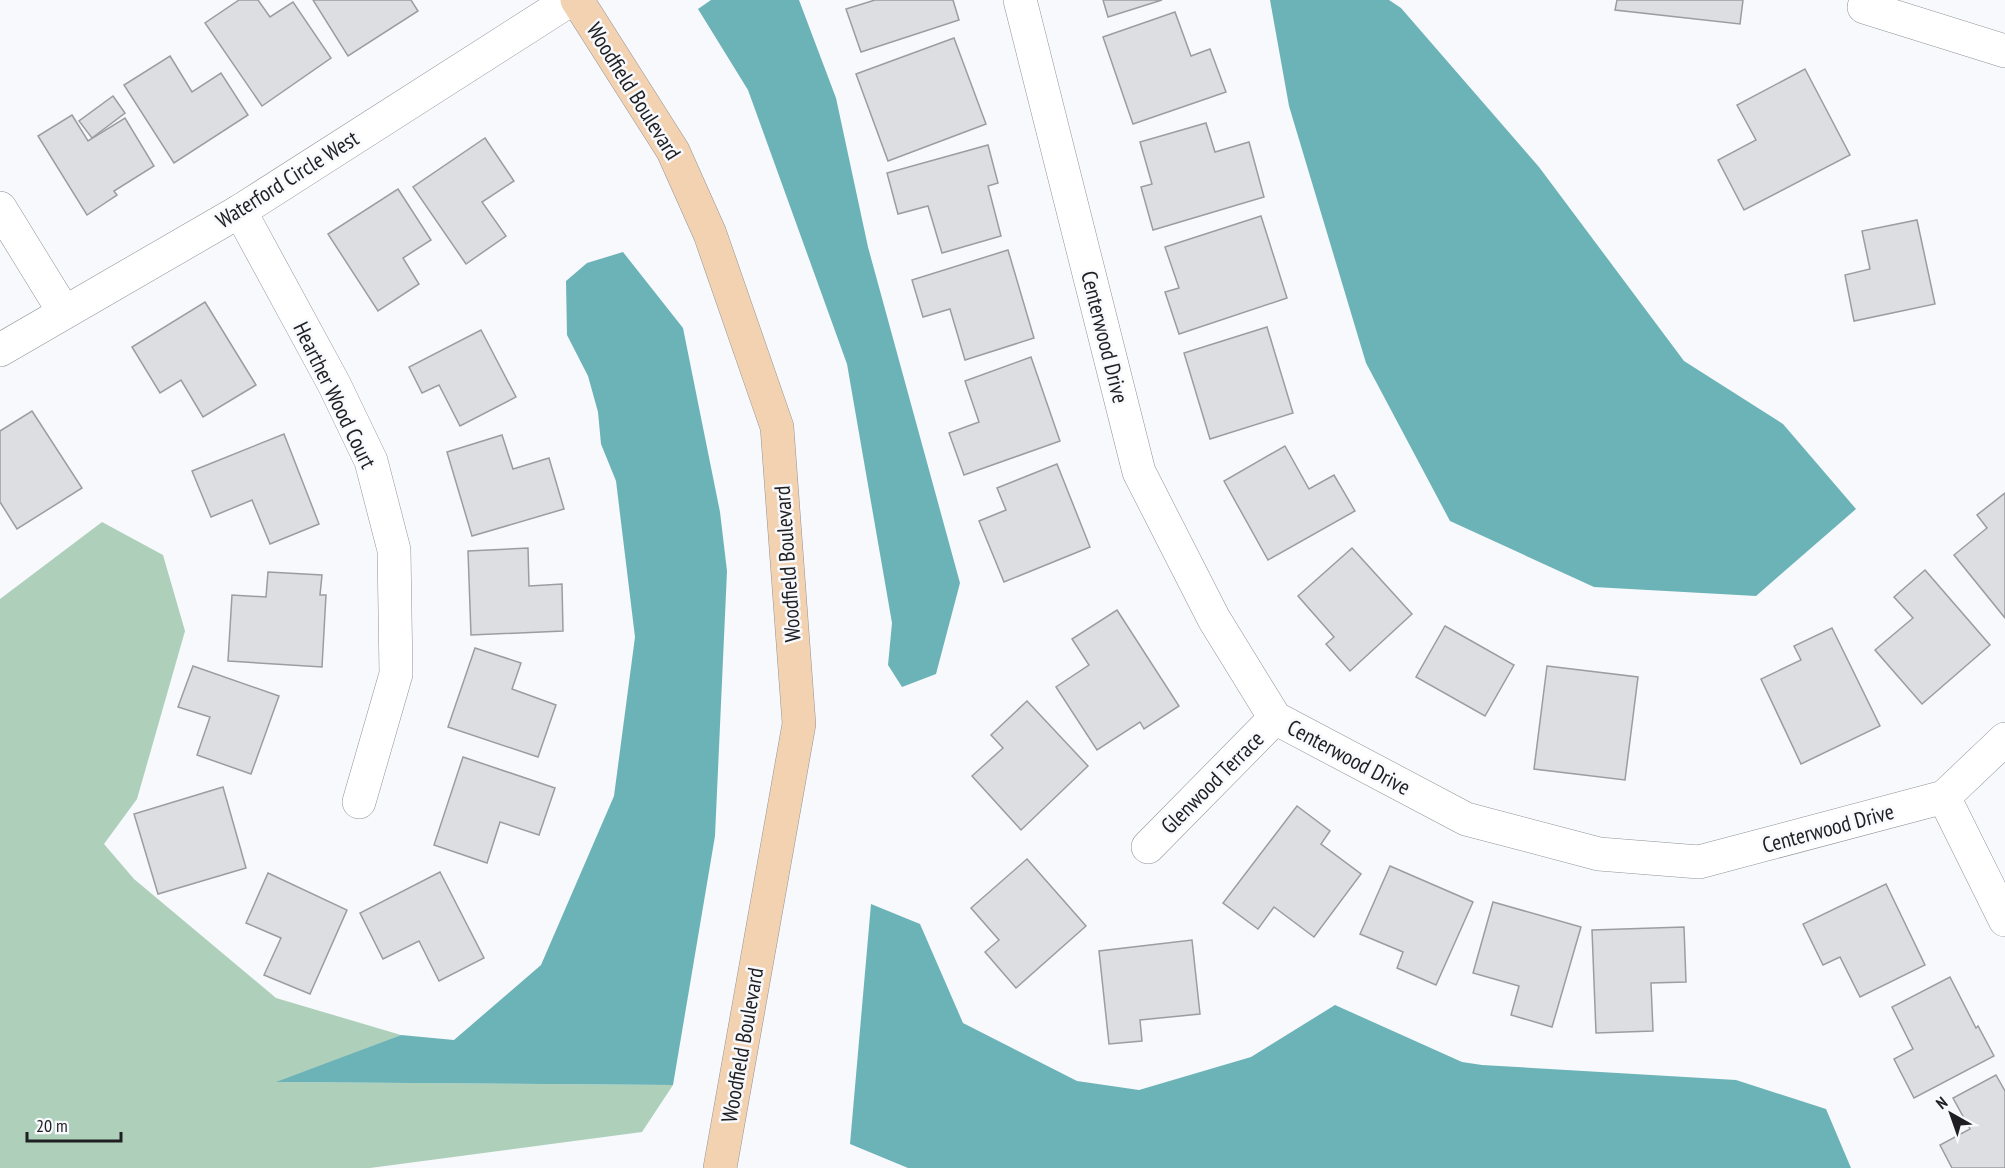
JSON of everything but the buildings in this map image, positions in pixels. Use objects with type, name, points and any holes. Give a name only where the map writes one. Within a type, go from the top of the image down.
[{"type":"street","name":"Waterford Circle West","points":[[0,351],[240,211],[570,0]]},
{"type":"street","name":"Woodfield Boulevard","points":[[577,0],[673,151],[710,234],[777,427],[799,724],[720,1168]]},
{"type":"street","name":"Centerwood Drive","points":[[1020,0],[1139,472],[1214,619],[1275,718],[1466,819],[1599,854],[1699,862],[1944,797],[2005,739]]},
{"type":"street","points":[[1864,7],[2005,51]]},
{"type":"street","points":[[0,208],[64,312]]},
{"type":"street","name":"Hearther Wood Court","points":[[240,211],[334,384],[371,461],[394,550],[396,674],[360,802]]},
{"type":"street","name":"Glenwood Terrace","points":[[1148,847],[1275,718]]},
{"type":"street","points":[[1944,797],[2005,920]]},
{"type":"green space","points":[[102,522],[163,555],[185,631],[137,799],[104,844],[134,879],[276,998],[401,1035],[278,1082],[673,1085],[642,1132],[370,1168],[0,1168],[0,599]]},
{"type":"water","points":[[711,0],[799,0],[836,98],[868,247],[960,583],[936,674],[902,687],[888,665],[892,623],[847,364],[748,90],[698,9]]},
{"type":"water","points":[[1270,0],[1389,0],[1401,8],[1539,167],[1684,361],[1783,424],[1856,509],[1756,596],[1594,587],[1450,521],[1366,363],[1289,106]]},
{"type":"water","points":[[623,252],[683,328],[720,512],[727,571],[715,836],[673,1085],[276,1082],[401,1035],[454,1040],[541,965],[614,796],[635,637],[616,481],[601,444],[598,412],[588,376],[567,335],[566,281],[587,263]]},
{"type":"water","points":[[871,904],[920,924],[963,1023],[1077,1081],[1139,1090],[1251,1057],[1335,1005],[1462,1062],[1736,1080],[1826,1109],[1851,1168],[908,1168],[850,1144]]}]
